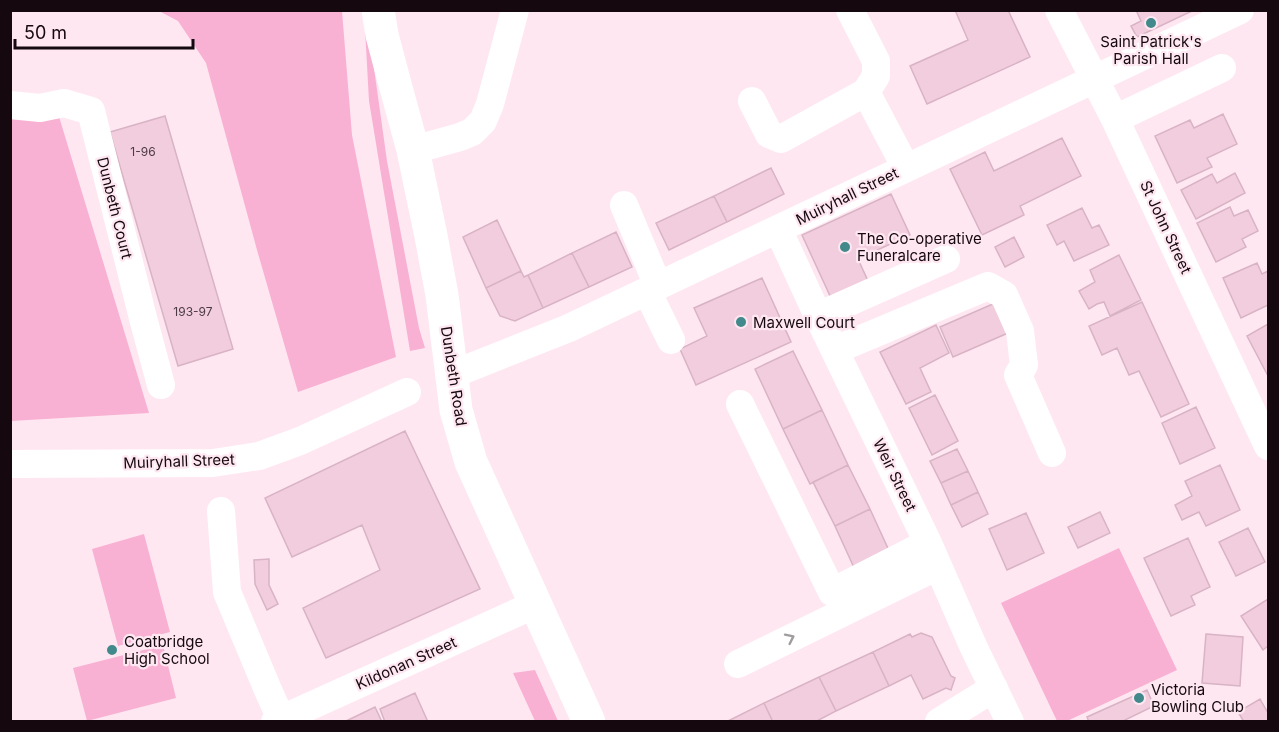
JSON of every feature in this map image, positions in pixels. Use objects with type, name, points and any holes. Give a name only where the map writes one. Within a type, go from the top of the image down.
[{"type":"main road","name":"Dunbeth Road","points":[[378,10],[394,84],[413,150],[442,295],[456,410],[471,462],[589,722]]},
{"type":"street","points":[[413,150],[460,137],[472,132],[483,121],[490,104],[515,10]]},
{"type":"street","points":[[752,101],[769,134],[781,139],[866,92],[876,76],[876,61],[849,10]]},
{"type":"street","name":"St John Street","points":[[1059,10],[1115,118],[1269,446]]},
{"type":"street","name":"Muiryhall Street","points":[[451,375],[569,328],[1240,10]]},
{"type":"street","points":[[1115,118],[1222,68]]},
{"type":"street","points":[[866,92],[906,168]]},
{"type":"street","name":"Dunbeth Court","points":[[10,105],[40,108],[64,103],[91,111],[161,384]]},
{"type":"street","points":[[624,205],[671,340]]},
{"type":"street","name":"Weir Street","points":[[778,229],[933,554],[974,648],[1011,722]]},
{"type":"street","points":[[818,315],[946,259]]},
{"type":"street","points":[[835,350],[988,286],[1004,295],[1020,331],[1024,365],[1018,375],[1052,453]]},
{"type":"street","name":"Muiryhall Street","points":[[10,464],[213,463],[259,456],[300,441],[407,392]]},
{"type":"street","points":[[740,404],[832,592],[933,554]]},
{"type":"street","points":[[221,511],[227,592],[268,690],[278,720]]},
{"type":"street","points":[[738,664],[933,554]]},
{"type":"street","name":"Kildonan Street","points":[[278,720],[536,604]]},
{"type":"street","points":[[939,722],[994,688]]},
{"type":"shaded area","points":[[159,11],[342,11],[352,135],[396,357],[298,392],[206,63],[178,21]]},
{"type":"shaded area","points":[[364,11],[366,11],[387,161],[419,328],[425,348],[410,351],[369,101]]},
{"type":"shaded area","points":[[11,96],[57,110],[149,413],[11,421]]},
{"type":"shaded area","points":[[144,534],[170,632],[118,646],[92,549]]},
{"type":"shaded area","points":[[1119,548],[1177,670],[1067,721],[1057,721],[1001,603]]},
{"type":"shaded area","points":[[163,645],[176,698],[87,721],[73,668]]},
{"type":"shaded area","points":[[535,670],[558,721],[535,721],[513,673]]},
{"type":"building","points":[[955,10],[1008,10],[1030,57],[927,104],[910,66],[968,40]]},
{"type":"building","name":"Saint Patrick's Parish Hall","points":[[1136,10],[1194,10],[1137,37],[1131,26],[1141,21]]},
{"type":"building","points":[[1223,114],[1237,144],[1207,158],[1212,167],[1177,183],[1155,136],[1190,120],[1194,128]]},
{"type":"building","points":[[165,116],[233,349],[178,366],[110,132]]},
{"type":"building","points":[[1062,138],[1081,176],[1020,206],[1024,215],[982,235],[950,169],[985,152],[994,171]]},
{"type":"building","points":[[771,168],[784,194],[727,222],[714,196]]},
{"type":"building","points":[[1235,173],[1245,193],[1196,219],[1181,190],[1212,174],[1217,183]]},
{"type":"building","name":"The Co-operative Funeralcare","points":[[891,194],[910,235],[858,259],[868,281],[831,298],[802,235]]},
{"type":"building","points":[[714,196],[727,222],[669,250],[656,223]]},
{"type":"building","points":[[1230,207],[1234,216],[1248,210],[1258,231],[1242,239],[1246,247],[1216,262],[1197,223]]},
{"type":"building","points":[[1082,208],[1092,228],[1099,225],[1109,245],[1074,261],[1064,241],[1057,245],[1047,225]]},
{"type":"building","points":[[497,220],[521,271],[486,288],[463,237]]},
{"type":"building","points":[[616,232],[632,267],[589,287],[572,253]]},
{"type":"building","points":[[1014,237],[1024,257],[1005,267],[995,247]]},
{"type":"building","points":[[572,253],[589,287],[543,308],[528,275]]},
{"type":"building","points":[[1119,255],[1141,300],[1110,316],[1104,302],[1089,309],[1079,291],[1095,282],[1090,270]]},
{"type":"building","points":[[1257,263],[1262,274],[1268,271],[1268,305],[1241,318],[1223,278]]},
{"type":"building","points":[[521,271],[524,277],[528,275],[543,308],[515,321],[500,316],[486,288]]},
{"type":"building","name":"Maxwell Court","points":[[762,278],[791,342],[696,385],[680,349],[707,336],[694,308]]},
{"type":"building","points":[[1142,302],[1189,404],[1161,417],[1139,371],[1129,375],[1117,348],[1102,355],[1089,326]]},
{"type":"building","points":[[995,303],[1008,333],[953,357],[940,327]]},
{"type":"building","points":[[1268,324],[1268,376],[1247,336]]},
{"type":"building","points":[[936,325],[949,353],[920,368],[931,392],[906,404],[880,352]]},
{"type":"building","points":[[793,351],[822,410],[783,429],[755,369]]},
{"type":"building","points":[[935,395],[958,441],[932,455],[909,408]]},
{"type":"building","points":[[1196,407],[1215,448],[1180,464],[1162,423]]},
{"type":"building","points":[[822,410],[848,465],[810,484],[783,429]]},
{"type":"building","points":[[405,431],[480,589],[326,658],[303,608],[380,570],[362,525],[292,557],[265,498]]},
{"type":"building","points":[[957,449],[968,471],[941,483],[930,461]]},
{"type":"building","points":[[848,465],[870,509],[835,526],[813,482]]},
{"type":"building","points":[[1220,465],[1240,510],[1206,526],[1199,512],[1182,520],[1175,505],[1192,496],[1185,481]]},
{"type":"building","points":[[968,471],[978,492],[951,505],[941,483]]},
{"type":"building","points":[[978,492],[988,514],[962,527],[951,505]]},
{"type":"building","points":[[870,509],[891,555],[856,572],[835,526]]},
{"type":"building","points":[[1100,512],[1110,533],[1078,548],[1068,527]]},
{"type":"building","points":[[1026,513],[1044,553],[1007,570],[989,529]]},
{"type":"building","points":[[1248,528],[1265,562],[1236,576],[1219,542]]},
{"type":"building","points":[[1188,538],[1210,587],[1191,596],[1195,605],[1171,616],[1144,558]]},
{"type":"building","points":[[269,559],[269,585],[278,604],[267,610],[255,584],[254,560]]},
{"type":"building","points":[[1268,599],[1268,646],[1263,650],[1241,616]]},
{"type":"building","points":[[921,633],[932,637],[951,676],[955,678],[951,690],[946,688],[923,699],[911,675],[889,686],[873,652],[910,634],[912,637]]},
{"type":"building","points":[[1206,634],[1243,637],[1240,686],[1202,683]]},
{"type":"building","points":[[873,652],[889,686],[836,711],[819,677]]},
{"type":"building","points":[[819,677],[836,711],[815,722],[773,722],[764,703]]},
{"type":"building","name":"Victoria Bowling Club","points":[[1147,690],[1154,706],[1121,722],[1089,722],[1087,717]]},
{"type":"building","points":[[415,693],[428,722],[385,722],[380,709]]},
{"type":"building","points":[[1260,699],[1268,713],[1268,722],[1244,722],[1238,712]]},
{"type":"building","points":[[764,703],[773,722],[726,722]]},
{"type":"building","points":[[375,707],[382,722],[344,722]]},
{"type":"place","name":"Saint Patrick's Parish Hall","points":[[1151,23]]},
{"type":"place","name":"The Co-operative Funeralcare","points":[[845,247]]},
{"type":"place","name":"Maxwell Court","points":[[741,322]]},
{"type":"place","name":"Coatbridge High School","points":[[112,650]]},
{"type":"place","name":"Victoria Bowling Club","points":[[1139,698]]}]
